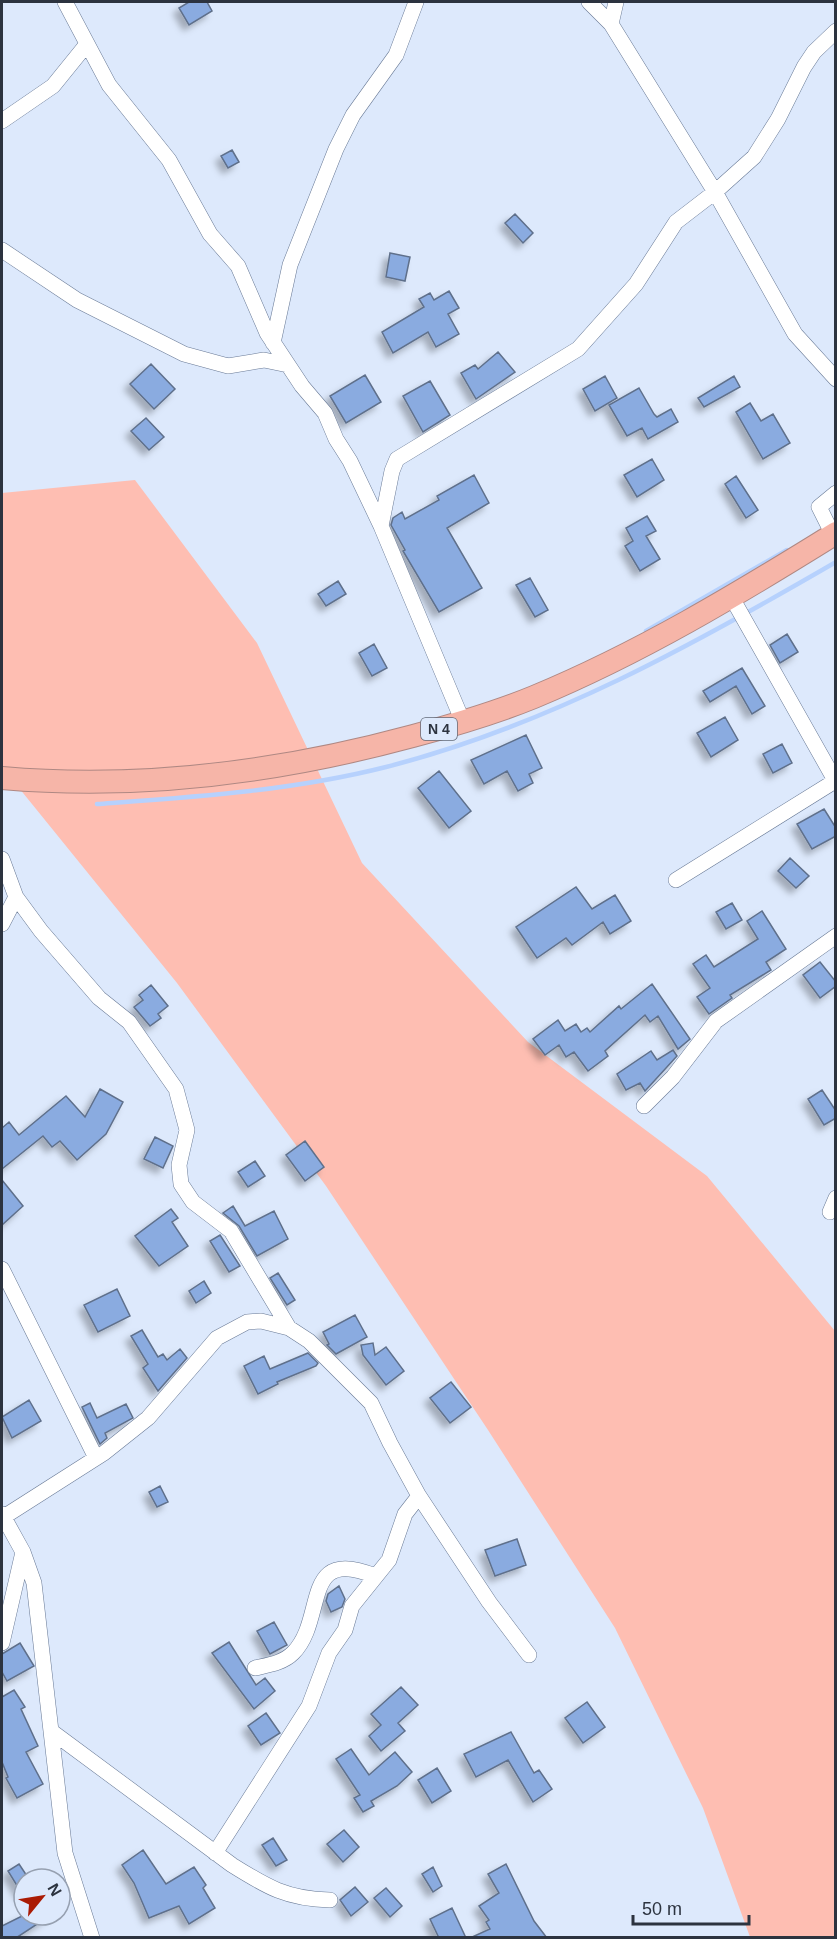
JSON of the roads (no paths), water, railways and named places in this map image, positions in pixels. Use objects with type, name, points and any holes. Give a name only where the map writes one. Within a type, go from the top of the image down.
[{"type":"highway","name":"N 4","points":[[2,778],[126,781],[228,773],[344,754],[463,722],[565,684],[633,652],[732,598],[834,534]]},
{"type":"street","points":[[65,2],[116,95],[169,160],[210,234],[238,266],[273,342],[325,413],[381,526],[463,722]]},
{"type":"street","points":[[273,342],[290,265],[336,149],[353,115],[396,55],[416,2]]},
{"type":"street","points":[[589,2],[611,24],[715,192],[795,334],[836,379]]},
{"type":"street","points":[[611,24],[616,2]]},
{"type":"street","points":[[381,526],[392,471],[397,459],[578,349],[640,279],[668,230],[715,192],[754,156],[778,119],[804,67],[814,52],[836,31]]},
{"type":"street","points":[[2,120],[53,86],[64,76],[87,44]]},
{"type":"street","points":[[2,250],[77,300],[184,354],[228,366],[264,360],[288,364]]},
{"type":"street","points":[[834,534],[819,507],[836,493]]},
{"type":"street","points":[[676,880],[835,782],[732,598]]},
{"type":"street","points":[[2,859],[16,897],[40,931],[99,998],[129,1022],[176,1089],[187,1130],[179,1165],[181,1184],[193,1202],[231,1231],[290,1328]]},
{"type":"street","points":[[2,924],[16,897]]},
{"type":"street","points":[[644,1106],[673,1077],[716,1021],[836,936]]},
{"type":"street","points":[[2,1269],[96,1458]]},
{"type":"street","points":[[92,1938],[65,1853],[37,1599],[23,1552],[2,1516],[96,1458],[148,1418],[217,1338],[247,1322],[261,1321],[290,1328],[309,1341],[371,1403],[390,1443],[420,1496],[489,1602],[529,1655]]},
{"type":"street","points":[[215,1853],[309,1706],[329,1653],[345,1630],[351,1606],[389,1560],[405,1514],[420,1496]]},
{"type":"street","points":[[2,1643],[23,1552]]},
{"type":"street","points":[[255,1668],[281,1662],[296,1649],[312,1619],[318,1585],[327,1575],[346,1567],[375,1576]]},
{"type":"street","points":[[51,1731],[215,1853],[258,1881],[302,1900],[330,1900]]},
{"type":"waterway","points":[[646,631],[787,550]]},
{"type":"waterway","points":[[97,804],[242,792],[314,782],[386,767],[446,750],[561,706],[618,680],[673,653],[836,562]]}]
